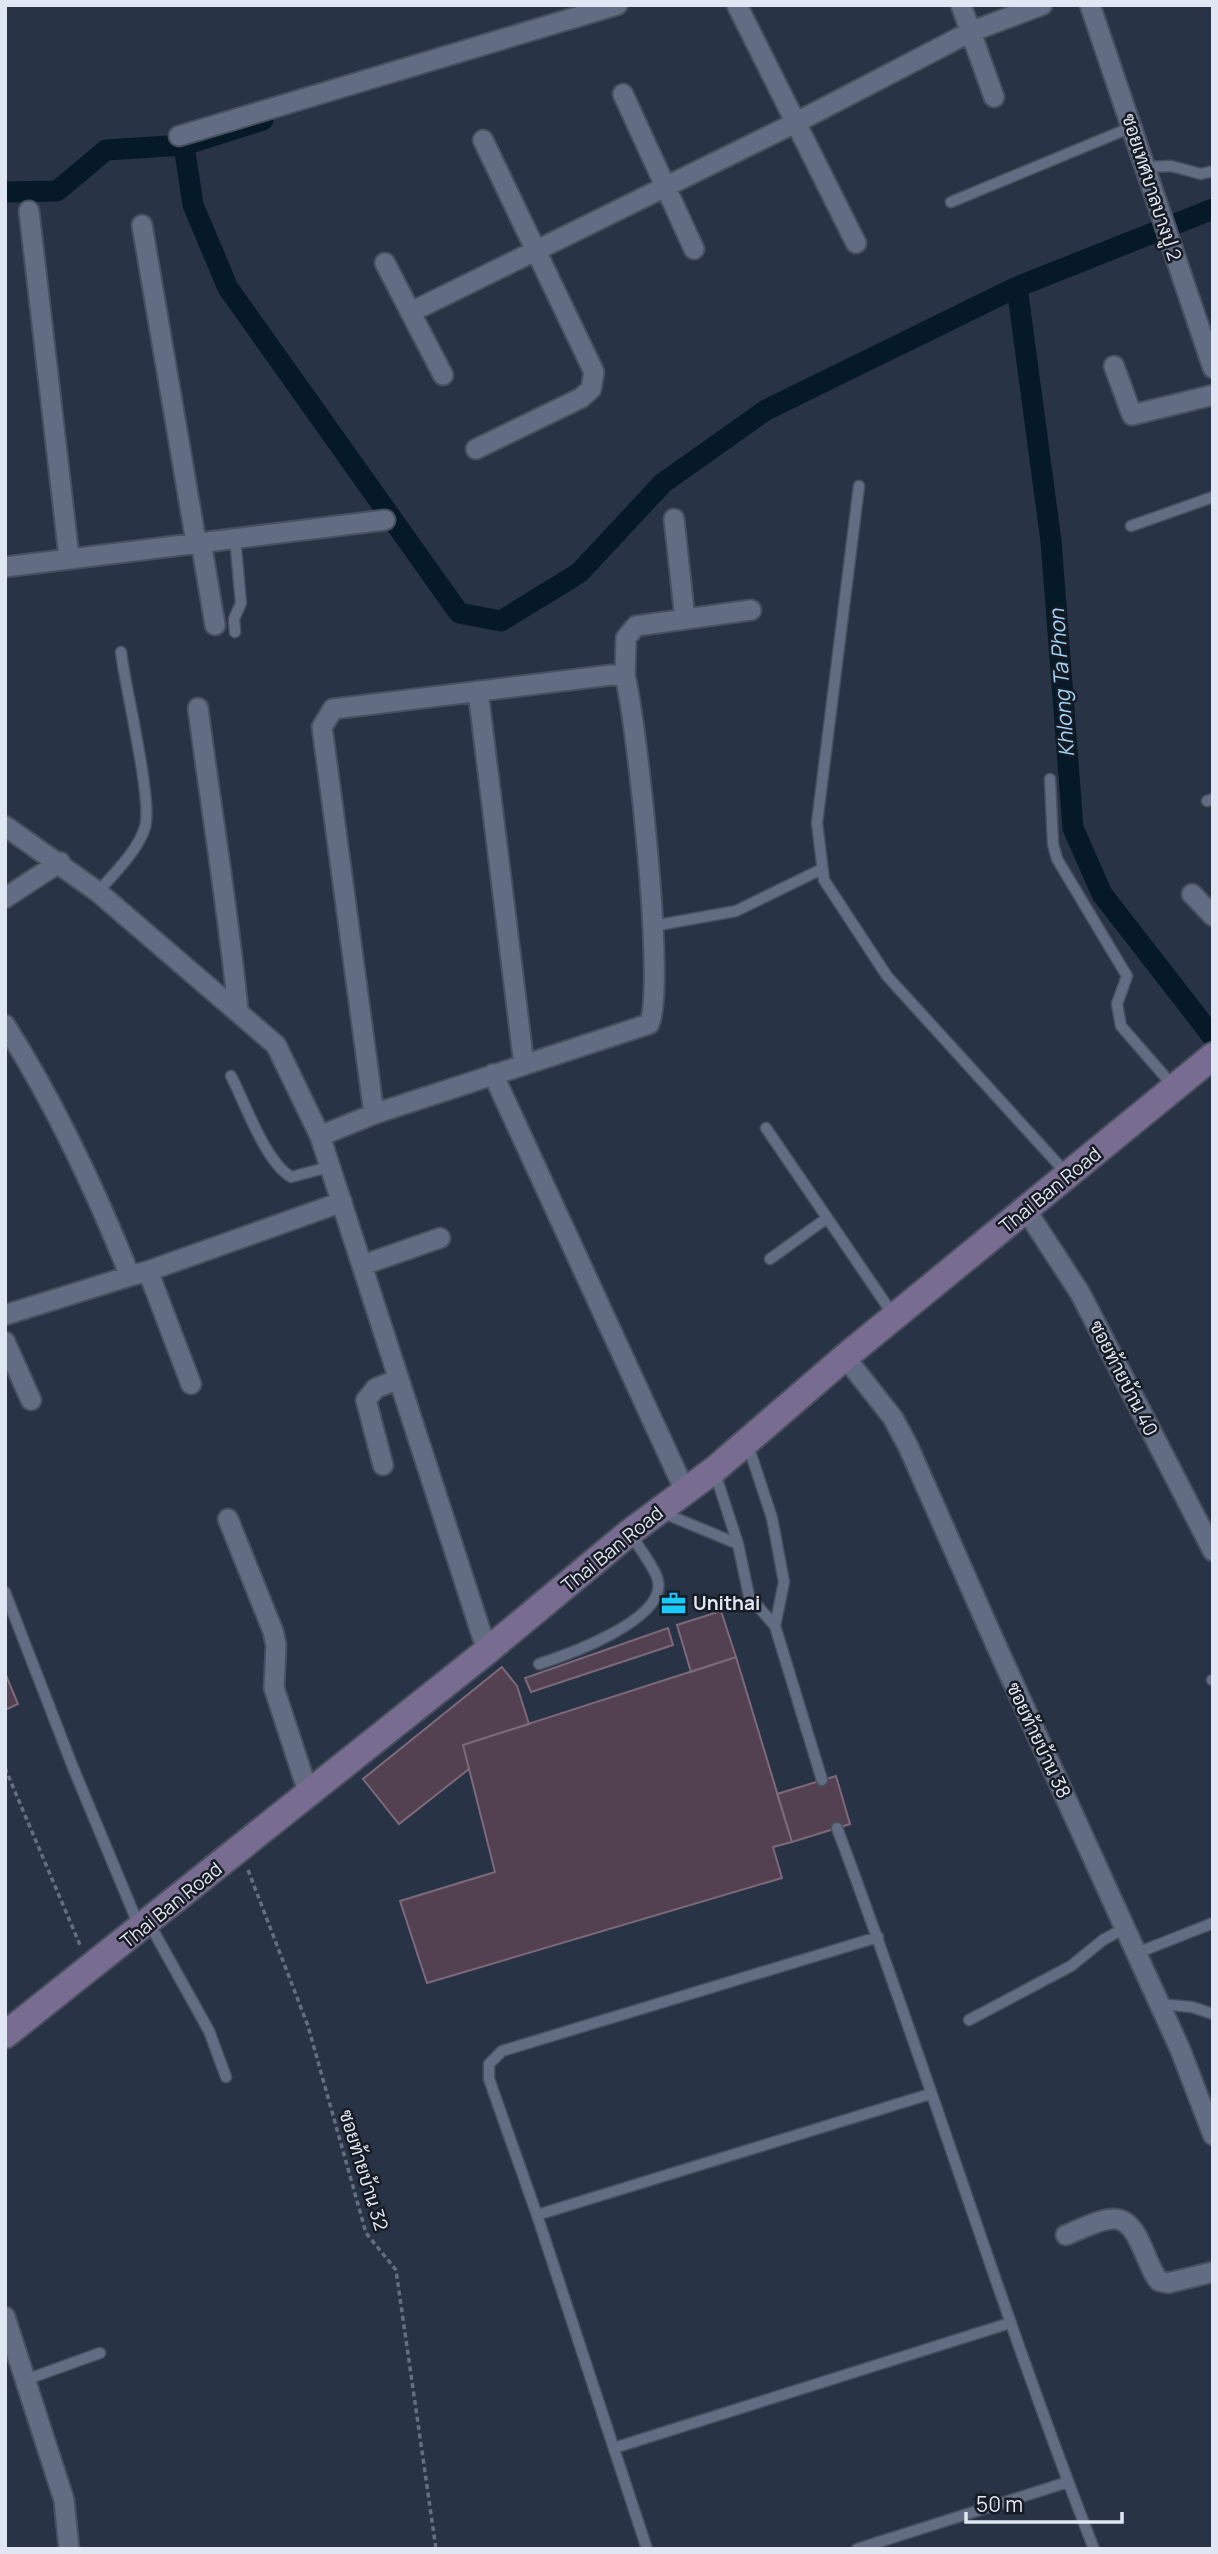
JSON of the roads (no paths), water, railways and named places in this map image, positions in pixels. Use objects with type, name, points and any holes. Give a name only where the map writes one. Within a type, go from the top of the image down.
[{"type":"street","points":[[179,136],[617,5]]},
{"type":"street","points":[[737,5],[856,243]]},
{"type":"street","points":[[961,5],[994,97]]},
{"type":"street","points":[[411,312],[795,123],[970,32],[1042,5]]},
{"type":"street","name":"ซอยเทศบาลบางปู 2","points":[[1090,5],[1213,368]]},
{"type":"street","points":[[623,94],[694,249]]},
{"type":"street","points":[[476,449],[581,398],[591,389],[594,372],[483,140]]},
{"type":"street","points":[[29,211],[69,557]]},
{"type":"street","points":[[142,225],[215,625]]},
{"type":"street","points":[[385,262],[443,375]]},
{"type":"street","points":[[1114,366],[1132,415],[1213,395]]},
{"type":"street","points":[[674,519],[685,620]]},
{"type":"street","points":[[5,567],[384,520]]},
{"type":"street","points":[[320,1136],[374,1114],[649,1024],[654,1005],[653,926],[625,676],[626,638],[630,629],[751,610]]},
{"type":"street","points":[[374,1114],[322,727],[333,709],[611,675],[625,676]]},
{"type":"street","points":[[478,691],[524,1065]]},
{"type":"street","points":[[198,708],[217,858],[228,911],[238,1010]]},
{"type":"street","points":[[5,826],[60,862],[98,892],[276,1045],[320,1136],[487,1651]]},
{"type":"street","points":[[5,898],[60,862]]},
{"type":"street","points":[[1192,894],[1213,916]]},
{"type":"street","points":[[5,1025],[31,1066],[90,1179],[191,1384]]},
{"type":"street","name":"Thai Ban Road","points":[[5,2035],[90,1970],[308,1792],[487,1651],[629,1533],[714,1470],[845,1357],[1204,1063]]},
{"type":"street","points":[[493,1074],[685,1491]]},
{"type":"street","points":[[5,1315],[139,1274],[342,1202]]},
{"type":"street","name":"ซอยท้ายบ้าน 40","points":[[1026,1210],[1080,1293],[1213,1551]]},
{"type":"street","points":[[362,1265],[440,1238]]},
{"type":"street","points":[[5,1342],[31,1400]]},
{"type":"street","name":"ซอยท้ายบ้าน 38","points":[[845,1357],[892,1418],[908,1446],[1160,2004],[1213,2135]]},
{"type":"street","points":[[383,1465],[366,1400],[376,1388],[399,1378]]},
{"type":"street","points":[[228,1519],[273,1631],[276,1645],[274,1688],[308,1792]]},
{"type":"street","points":[[1066,2235],[1114,2218],[1126,2223],[1135,2234],[1159,2281],[1168,2283],[1213,2272]]},
{"type":"street","points":[[5,2317],[64,2500],[69,2549]]},
{"type":"lane","points":[[951,202],[1133,127]]},
{"type":"lane","points":[[1145,167],[1171,166],[1201,174],[1213,171]]},
{"type":"lane","points":[[859,486],[817,823],[824,880],[887,976],[1068,1175]]},
{"type":"lane","points":[[1131,526],[1213,497]]},
{"type":"lane","points":[[234,538],[241,603],[234,619],[235,632]]},
{"type":"lane","points":[[98,892],[135,846],[146,826],[146,800],[121,652]]},
{"type":"lane","points":[[1050,779],[1053,844],[1057,859],[1127,976],[1117,1004],[1121,1026],[1174,1087]]},
{"type":"lane","points":[[653,926],[736,911],[822,869]]},
{"type":"lane","points":[[232,1076],[273,1160],[284,1173],[291,1177],[329,1167]]},
{"type":"lane","points":[[766,1128],[894,1317]]},
{"type":"lane","points":[[770,1259],[827,1218]]},
{"type":"lane","points":[[747,1442],[772,1518],[784,1582],[775,1626]]},
{"type":"lane","points":[[714,1470],[738,1544],[749,1596],[775,1626],[822,1780]]},
{"type":"lane","points":[[659,1511],[738,1544]]},
{"type":"lane","points":[[539,1664],[573,1654],[613,1634],[649,1608],[656,1596],[658,1580],[629,1533]]},
{"type":"lane","points":[[5,1592],[74,1770],[144,1926],[209,2031],[226,2077]]},
{"type":"lane","points":[[837,1828],[878,1937],[1010,2323],[1094,2549]]},
{"type":"lane","points":[[1137,1953],[1213,1923]]},
{"type":"lane","points":[[969,2020],[1071,1966],[1103,1940],[1125,1928]]},
{"type":"lane","points":[[647,2549],[537,2215],[489,2079],[489,2064],[502,2051],[878,1937]]},
{"type":"lane","points":[[1160,2004],[1192,2007],[1213,2014]]},
{"type":"lane","points":[[537,2215],[930,2094]]},
{"type":"lane","points":[[614,2448],[1010,2323]]},
{"type":"lane","points":[[25,2380],[100,2353]]},
{"type":"lane","points":[[857,2549],[1068,2482]]},
{"type":"waterway","points":[[5,192],[57,191],[106,150],[184,145],[263,120]]},
{"type":"waterway","points":[[184,145],[193,205],[228,288],[459,613],[501,621],[579,573],[663,483],[766,410],[1017,287],[1213,209]]},
{"type":"waterway","name":"Khlong Ta Phon","points":[[1017,287],[1051,541],[1073,828],[1102,894],[1213,1037]]},
{"type":"place","name":"Unithai","points":[[673,1603]]}]
